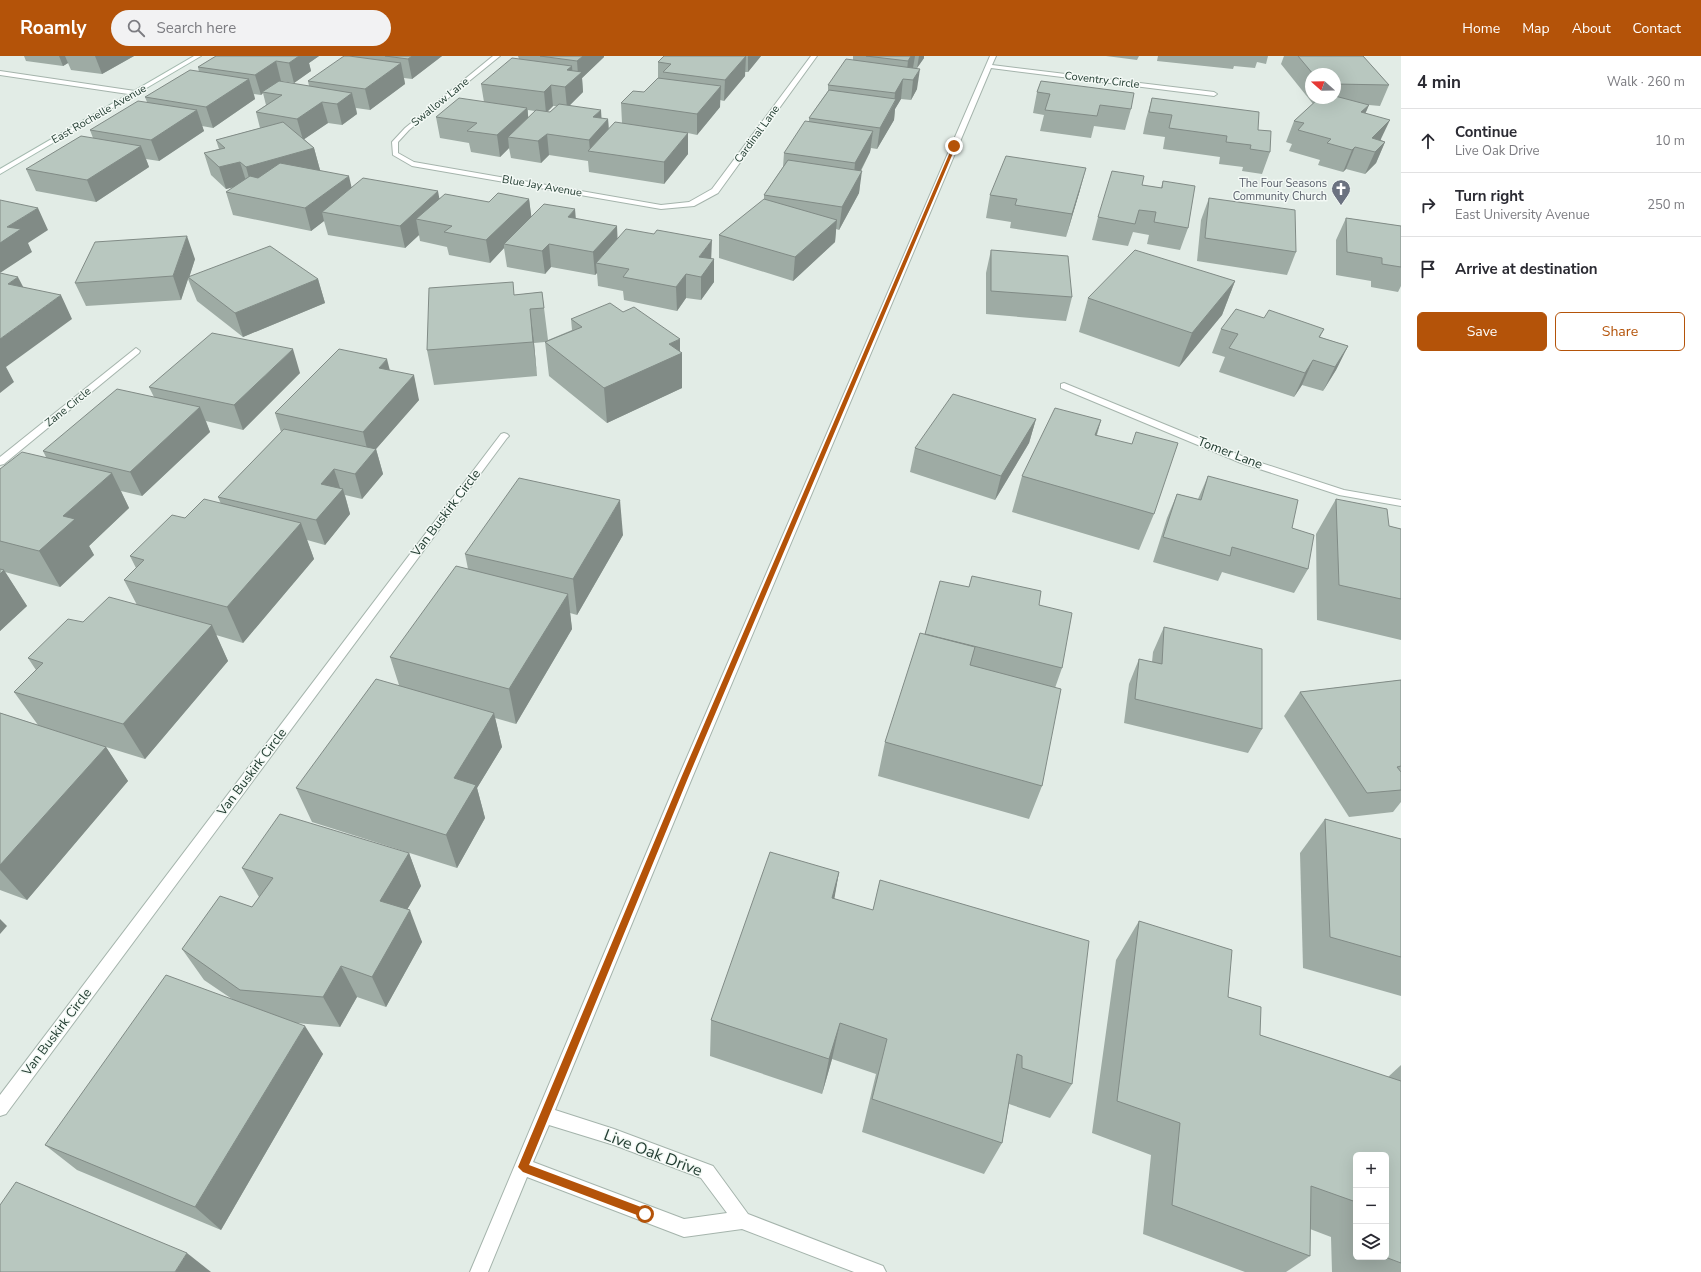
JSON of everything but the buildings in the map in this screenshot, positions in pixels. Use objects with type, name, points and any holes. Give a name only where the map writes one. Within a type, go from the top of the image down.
[{"type":"street","name":"East Rochelle Avenue","points":[[0,172],[198,56]]},
{"type":"street","name":"Swallow Lane","points":[[395,154],[395,142],[407,129],[497,56]]},
{"type":"street","name":"Cardinal Lane","points":[[691,204],[715,191],[814,56]]},
{"type":"street","points":[[479,1272],[688,771],[991,61]]},
{"type":"street","name":"Coventry Circle","points":[[991,61],[1214,94]]},
{"type":"street","points":[[0,73],[135,93]]},
{"type":"street","name":"Blue Jay Avenue","points":[[395,154],[412,164],[661,207],[691,204]]},
{"type":"street","name":"Zane Circle","points":[[0,462],[136,351]]},
{"type":"street","name":"Tomer Lane","points":[[1064,386],[1245,461],[1343,493],[1401,504]]},
{"type":"street","name":"Van Buskirk Circle","points":[[0,1108],[504,436]]},
{"type":"street","name":"Live Oak Drive","points":[[544,1115],[614,1137],[707,1172],[742,1220]]},
{"type":"street","points":[[523,1167],[684,1228],[742,1220],[876,1272]]},
{"type":"place","name":"The Four Seasons Community Church","points":[[1341,206]]},
{"type":"route","points":[[645,1214],[523,1167],[685,778],[954,146]]}]
